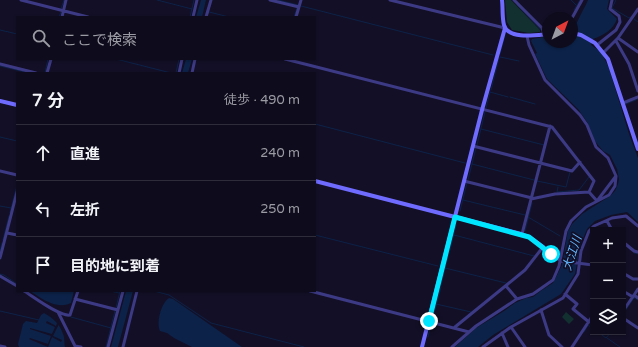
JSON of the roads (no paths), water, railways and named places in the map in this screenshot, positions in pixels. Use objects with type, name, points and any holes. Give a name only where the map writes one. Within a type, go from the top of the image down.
[{"type":"street","points":[[21,0],[84,16]]},
{"type":"street","points":[[62,16],[66,0]]},
{"type":"street","points":[[193,16],[197,0]]},
{"type":"street","points":[[206,16],[211,0]]},
{"type":"street","points":[[270,0],[299,7]]},
{"type":"street","points":[[296,16],[301,0]]},
{"type":"street","points":[[392,0],[505,28],[511,33],[527,36],[542,34]]},
{"type":"street","points":[[422,347],[482,110],[505,28],[502,0]]},
{"type":"street","points":[[514,0],[542,28]]},
{"type":"street","points":[[575,12],[582,0]]},
{"type":"street","points":[[596,44],[616,30],[620,22],[619,16],[610,9],[612,0]]},
{"type":"street","points":[[604,53],[617,40],[638,9]]},
{"type":"street","points":[[578,34],[596,44],[604,53],[611,66],[638,149]]},
{"type":"street","points":[[452,347],[469,332],[517,299],[533,294],[553,280],[561,261],[566,232],[571,221],[586,208],[604,198],[616,186],[616,176],[608,158],[596,147],[587,125],[580,115],[545,80],[529,45],[527,36]]},
{"type":"street","points":[[617,40],[638,52]]},
{"type":"street","points":[[617,40],[629,64],[638,91]]},
{"type":"street","points":[[47,72],[51,60]]},
{"type":"street","points":[[179,72],[182,60]]},
{"type":"street","points":[[192,72],[195,60]]},
{"type":"street","points":[[290,60],[482,110],[550,126],[594,181],[589,192]]},
{"type":"street","points":[[0,64],[32,72]]},
{"type":"street","points":[[623,103],[638,97]]},
{"type":"street","points":[[0,101],[16,105]]},
{"type":"street","points":[[522,234],[550,126]]},
{"type":"street","points":[[473,146],[572,171],[580,162]]},
{"type":"street","points":[[0,171],[16,175]]},
{"type":"street","points":[[316,181],[522,234],[532,239],[561,261],[590,265]]},
{"type":"street","points":[[464,181],[532,198],[555,194],[589,192]]},
{"type":"street","points":[[589,192],[597,201]]},
{"type":"street","points":[[0,258],[16,196]]},
{"type":"street","points":[[483,347],[511,327],[559,300],[565,294],[576,277],[584,242],[589,231],[594,226],[612,218],[626,216],[638,226]]},
{"type":"street","points":[[607,221],[610,227]]},
{"type":"street","points":[[7,233],[16,235]]},
{"type":"street","points":[[0,241],[4,242]]},
{"type":"street","points":[[626,244],[636,252],[638,247]]},
{"type":"street","points":[[455,327],[525,270],[543,247]]},
{"type":"street","points":[[0,276],[16,285]]},
{"type":"street","points":[[626,276],[638,282]]},
{"type":"street","points":[[633,279],[638,279]]},
{"type":"street","points":[[506,286],[517,299]]},
{"type":"street","points":[[626,306],[638,289]]},
{"type":"street","points":[[26,292],[67,316],[70,315],[78,292]]},
{"type":"street","points":[[108,347],[123,292]]},
{"type":"street","points":[[123,347],[137,292]]},
{"type":"street","points":[[314,292],[455,327],[469,332]]},
{"type":"street","points":[[626,292],[638,298]]},
{"type":"street","points":[[565,294],[577,304],[573,309],[588,322]]},
{"type":"street","points":[[75,299],[118,310]]},
{"type":"street","points":[[541,310],[549,335],[562,347]]},
{"type":"street","points":[[58,312],[75,346],[81,347]]},
{"type":"street","points":[[572,347],[590,319]]},
{"type":"street","points":[[626,320],[638,328]]},
{"type":"street","points":[[511,327],[525,347]]},
{"type":"street","points":[[502,334],[508,347]]},
{"type":"street","points":[[0,346],[6,347]]},
{"type":"water","points":[[201,0],[206,0],[202,16],[196,16]]},
{"type":"water","name":"大江川","points":[[588,0],[609,0],[607,9],[617,19],[608,32],[593,39],[591,45],[601,52],[609,68],[629,134],[638,158],[638,222],[627,212],[611,215],[595,221],[587,229],[580,246],[575,274],[561,294],[493,335],[478,347],[455,347],[476,328],[515,303],[526,298],[533,297],[553,283],[562,265],[568,231],[572,224],[582,214],[610,196],[615,191],[618,184],[619,179],[617,169],[610,155],[603,151],[594,140],[587,122],[578,109],[547,79],[535,54],[537,53],[531,41],[532,39],[542,37],[542,48],[578,48],[578,20]]},
{"type":"water","points":[[186,60],[192,60],[188,72],[182,72]]},
{"type":"water","points":[[32,292],[74,292],[71,303],[66,305],[50,303]]},
{"type":"water","points":[[126,292],[133,292],[118,347],[111,347]]},
{"type":"water","points":[[169,298],[173,299],[242,347],[192,347],[167,333],[160,331],[160,313],[164,304]]},
{"type":"water","points":[[44,313],[53,319],[60,327],[64,336],[65,347],[19,347],[18,344],[23,324],[26,321],[37,323],[41,315]]},
{"type":"waterway","points":[[61,9],[64,0]]},
{"type":"waterway","points":[[157,0],[192,9]]},
{"type":"waterway","points":[[190,16],[194,0]]},
{"type":"waterway","points":[[278,0],[298,5]]},
{"type":"waterway","points":[[571,0],[576,5]]},
{"type":"waterway","points":[[574,10],[580,0]]},
{"type":"waterway","points":[[616,0],[612,8],[629,18],[631,17]]},
{"type":"waterway","points":[[517,5],[541,30]]},
{"type":"waterway","points":[[301,6],[493,55]]},
{"type":"waterway","points":[[294,16],[297,8]]},
{"type":"waterway","points":[[59,16],[61,12]]},
{"type":"waterway","points":[[209,12],[225,16]]},
{"type":"waterway","points":[[634,19],[638,22]]},
{"type":"waterway","points":[[0,30],[16,34]]},
{"type":"waterway","points":[[500,54],[505,35]]},
{"type":"waterway","points":[[500,57],[519,61]]},
{"type":"waterway","points":[[491,90],[499,58]]},
{"type":"waterway","points":[[45,72],[48,60]]},
{"type":"waterway","points":[[120,60],[167,72]]},
{"type":"waterway","points":[[176,72],[179,60]]},
{"type":"waterway","points":[[0,66],[25,72]]},
{"type":"waterway","points":[[486,108],[490,92],[508,97]]},
{"type":"waterway","points":[[510,97],[535,104]]},
{"type":"waterway","points":[[626,104],[638,99]]},
{"type":"waterway","points":[[477,145],[485,112]]},
{"type":"waterway","points":[[316,124],[465,163]]},
{"type":"waterway","points":[[481,129],[544,145]]},
{"type":"waterway","points":[[0,137],[16,141]]},
{"type":"waterway","points":[[468,180],[476,148]]},
{"type":"waterway","points":[[472,164],[534,180]]},
{"type":"waterway","points":[[537,181],[566,187],[570,172]]},
{"type":"waterway","points":[[558,187],[557,192],[579,190],[589,177]]},
{"type":"waterway","points":[[460,211],[467,183]]},
{"type":"waterway","points":[[10,213],[16,189]]},
{"type":"waterway","points":[[463,200],[525,215]]},
{"type":"waterway","points":[[525,231],[532,203]]},
{"type":"waterway","points":[[0,206],[11,208]]},
{"type":"waterway","points":[[3,240],[9,216]]},
{"type":"waterway","points":[[528,217],[560,236]]},
{"type":"waterway","points":[[450,250],[456,225]]},
{"type":"waterway","points":[[316,235],[438,266]]},
{"type":"waterway","points":[[454,235],[534,256]]},
{"type":"waterway","points":[[0,251],[2,243]]},
{"type":"waterway","points":[[441,285],[449,252]]},
{"type":"waterway","points":[[634,253],[638,254]]},
{"type":"waterway","points":[[445,268],[506,283]]},
{"type":"waterway","points":[[0,274],[16,283]]},
{"type":"waterway","points":[[432,321],[441,287]]},
{"type":"waterway","points":[[114,292],[119,293]]},
{"type":"waterway","points":[[116,308],[120,292]]},
{"type":"waterway","points":[[158,292],[169,295]]},
{"type":"waterway","points":[[169,295],[211,323],[304,347]]},
{"type":"waterway","points":[[626,310],[634,298],[638,300]]},
{"type":"waterway","points":[[436,304],[471,312]]},
{"type":"waterway","points":[[0,311],[39,320]]},
{"type":"waterway","points":[[106,347],[115,311]]},
{"type":"waterway","points":[[71,317],[111,328]]},
{"type":"waterway","points":[[428,337],[431,324]]},
{"type":"waterway","points":[[584,332],[588,325],[590,327]]},
{"type":"waterway","points":[[602,335],[606,338],[608,335]]},
{"type":"waterway","points":[[607,338],[620,347]]}]
